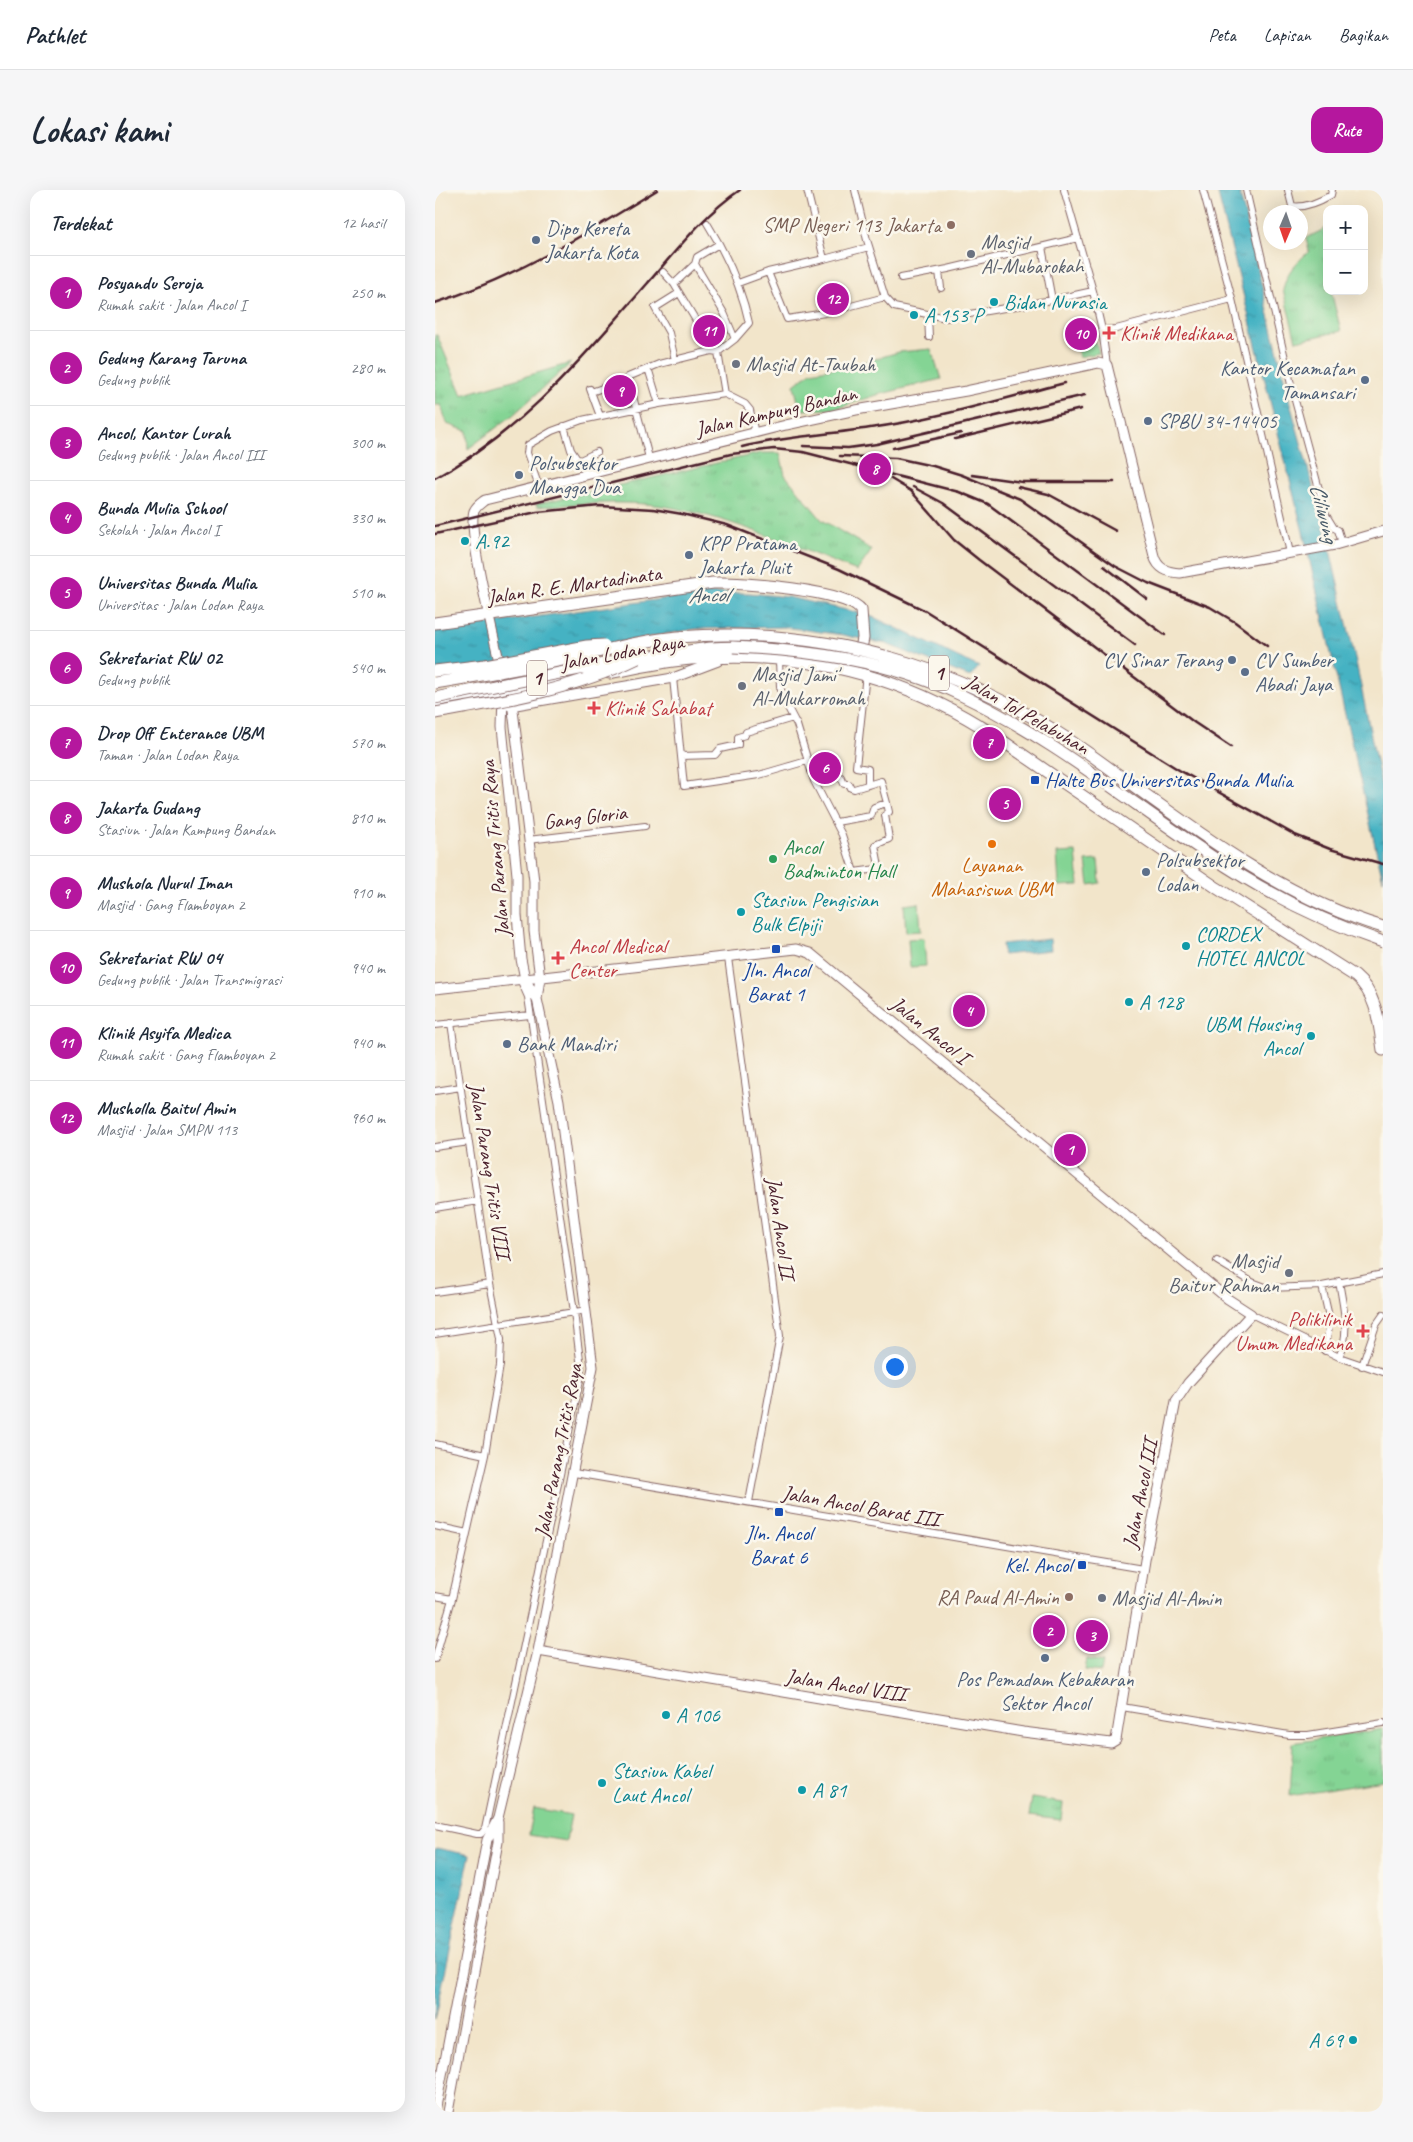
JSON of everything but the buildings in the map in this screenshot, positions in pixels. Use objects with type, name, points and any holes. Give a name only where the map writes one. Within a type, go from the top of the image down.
[{"type":"highway","name":"Jalan R. E. Martadinata","points":[[435,623],[490,618],[715,583],[743,583],[818,593],[849,601],[861,610],[863,638],[861,670]]},
{"type":"highway","name":"Jalan Tol Pelabuhan","points":[[435,683],[677,637],[751,634],[812,640],[881,654],[933,670],[986,692],[1037,719],[1089,753],[1233,855],[1283,885],[1351,916],[1383,927]]},
{"type":"highway","points":[[435,671],[511,661],[587,646],[646,642]]},
{"type":"highway","name":"Jalan Tol Pelabuhan","points":[[435,698],[638,658],[710,648],[783,649],[856,660],[937,685],[996,712],[1045,741],[1209,855],[1247,879],[1317,916],[1383,942]]},
{"type":"highway","points":[[435,713],[534,694],[616,669],[638,658]]},
{"type":"highway","name":"Jalan Lodan Raya","points":[[435,706],[506,691],[675,661],[728,658],[779,659],[861,670],[942,704],[969,718],[1217,888],[1355,976],[1365,984],[1373,1000],[1383,1050]]},
{"type":"street","points":[[807,190],[824,259]]},
{"type":"street","points":[[855,190],[869,247],[885,297],[894,307],[946,318],[1093,291]]},
{"type":"street","points":[[1064,190],[1093,291],[1102,330],[1107,365],[1156,564],[1161,568],[1180,573],[1300,552],[1381,533]]},
{"type":"street","points":[[1203,190],[1232,299],[1290,553]]},
{"type":"street","points":[[1247,190],[1293,393],[1327,516],[1334,528],[1338,530],[1338,544]]},
{"type":"street","points":[[1288,190],[1292,206],[1295,207],[1327,198],[1331,195],[1332,190]]},
{"type":"street","points":[[649,458],[628,377],[648,368],[715,351],[735,339],[749,324],[738,283],[728,259],[707,223]]},
{"type":"street","points":[[901,278],[939,271],[1078,238]]},
{"type":"street","points":[[674,284],[695,264],[697,256],[719,244]]},
{"type":"street","points":[[738,283],[768,272],[869,247]]},
{"type":"street","points":[[1042,247],[1052,300]]},
{"type":"street","points":[[695,264],[724,313],[735,339]]},
{"type":"street","points":[[939,271],[941,288]]},
{"type":"street","points":[[663,272],[674,284],[715,351],[725,394]]},
{"type":"street","points":[[768,272],[787,319],[825,313],[885,297]]},
{"type":"street","points":[[675,360],[669,333],[655,308],[679,293]]},
{"type":"street","points":[[1102,330],[1116,329],[1232,299]]},
{"type":"street","points":[[945,310],[946,318]]},
{"type":"street","points":[[928,315],[929,336]]},
{"type":"street","name":"Jalan Kampung Bandan","points":[[506,691],[475,539],[474,511],[478,504],[485,500],[649,458],[856,410],[966,391],[1098,363],[1107,365]]},
{"type":"street","points":[[648,368],[659,404]]},
{"type":"street","points":[[600,416],[590,390],[617,383],[629,385]]},
{"type":"street","points":[[539,487],[527,454],[528,445],[552,430],[600,416],[636,408],[725,394],[745,404],[749,410],[755,434]]},
{"type":"street","points":[[564,426],[571,450],[587,474]]},
{"type":"street","points":[[578,461],[597,452]]},
{"type":"street","name":"Jalan Lodan Raya","points":[[502,708],[673,678],[728,658]]},
{"type":"street","points":[[779,659],[780,687],[793,718],[814,781],[836,822],[854,872],[877,869],[879,866],[875,844],[889,839],[885,815],[889,812],[881,781],[852,789],[849,784],[844,784],[841,777],[814,781]]},
{"type":"street","points":[[861,670],[856,767],[868,769],[868,785]]},
{"type":"street","points":[[673,678],[683,784],[686,787],[759,775],[807,761]]},
{"type":"street","name":"Jalan Parang Tritis Raya","points":[[448,2112],[497,1842],[498,1818],[538,1650],[547,1598],[574,1473],[593,1367],[559,1101],[537,999],[540,978],[534,931],[533,880],[514,706],[506,691]]},
{"type":"street","name":"Jalan Parang Tritis Raya","points":[[506,691],[502,708],[502,727],[517,875],[517,915],[522,979],[537,999]]},
{"type":"street","points":[[681,756],[715,756],[720,750],[738,745],[738,737],[745,735],[746,732],[793,718]]},
{"type":"street","points":[[836,822],[871,816],[874,807],[887,803]]},
{"type":"street","name":"Gang Gloria","points":[[528,840],[645,826]]},
{"type":"street","name":"Jalan Ancol I","points":[[435,989],[796,949],[809,953],[1228,1298],[1251,1314]]},
{"type":"street","points":[[521,959],[536,958]]},
{"type":"street","name":"Jalan Ancol II","points":[[728,958],[780,1336],[749,1502]]},
{"type":"street","points":[[435,1825],[477,1834],[483,1832],[486,1825],[580,1380],[581,1368],[574,1312],[528,997],[522,979]]},
{"type":"street","points":[[435,1025],[530,1014]]},
{"type":"street","name":"Jalan Parang Tritis VIII","points":[[435,1659],[452,1599],[485,1456],[500,1365],[500,1324],[490,1284],[451,1023]]},
{"type":"street","points":[[435,1091],[461,1087]]},
{"type":"street","points":[[435,1147],[469,1142]]},
{"type":"street","points":[[435,1208],[478,1201]]},
{"type":"street","points":[[1217,1260],[1252,1282],[1268,1288],[1322,1286],[1339,1281],[1383,1274]]},
{"type":"street","points":[[1339,1281],[1346,1327],[1345,1343],[1339,1357]]},
{"type":"street","points":[[435,1292],[490,1284]]},
{"type":"street","points":[[1322,1286],[1330,1321],[1325,1351]]},
{"type":"street","points":[[435,1334],[587,1310]]},
{"type":"street","points":[[1251,1314],[1325,1351],[1362,1366],[1383,1372]]},
{"type":"street","name":"Jalan Ancol III","points":[[1122,1707],[1143,1569],[1176,1401],[1188,1383],[1251,1314]]},
{"type":"street","points":[[1362,1366],[1376,1325],[1383,1314]]},
{"type":"street","points":[[435,1444],[485,1456]]},
{"type":"street","name":"Jalan Ancol Barat III","points":[[574,1473],[1143,1569]]},
{"type":"street","points":[[435,1526],[467,1532]]},
{"type":"street","points":[[435,1596],[452,1599]]},
{"type":"street","name":"Jalan Ancol VIII","points":[[538,1650],[703,1680],[1106,1744],[1116,1740],[1122,1707]]},
{"type":"street","points":[[1122,1707],[1280,1734],[1308,1735],[1383,1724]]},
{"type":"street","name":"Jalan Parang Tritis Raya","points":[[435,2112],[487,1840],[498,1818]]},
{"type":"green space","points":[[1323,230],[1323,295],[1332,295],[1341,331],[1296,341],[1283,290],[1292,268],[1309,251],[1308,237]]},
{"type":"green space","points":[[435,335],[437,335],[462,395],[571,363],[513,415],[468,449],[467,431],[447,424],[441,405],[435,405]]},
{"type":"green space","points":[[1096,342],[1099,353],[1079,357],[1077,346]]},
{"type":"green space","points":[[931,349],[941,379],[877,395],[835,409],[800,410],[794,385],[811,372],[861,363],[899,352]]},
{"type":"green space","points":[[761,453],[780,453],[785,475],[822,520],[872,550],[857,571],[744,527],[674,508],[623,503],[537,507],[536,504]]},
{"type":"green space","points":[[1076,852],[1079,885],[1059,886],[1057,853]]},
{"type":"green space","points":[[1098,860],[1100,883],[1089,885],[1086,861]]},
{"type":"green space","points":[[919,903],[921,931],[906,932],[904,905]]},
{"type":"green space","points":[[924,938],[926,966],[910,967],[908,939]]},
{"type":"green space","points":[[1087,1659],[1103,1662],[1101,1672],[1085,1670]]},
{"type":"green space","points":[[1383,1729],[1383,1781],[1290,1796],[1293,1743]]},
{"type":"green space","points":[[1032,1798],[1063,1803],[1061,1820],[1029,1816]]},
{"type":"green space","points":[[534,1808],[571,1815],[566,1841],[529,1835]]},
{"type":"water","points":[[1217,190],[1239,190],[1290,403],[1327,537],[1356,662],[1383,794],[1383,880],[1305,540]]},
{"type":"water","name":"Ancol","points":[[704,593],[749,593],[788,597],[869,615],[979,667],[970,677],[886,644],[843,635],[784,627],[695,629],[435,675],[435,631]]},
{"type":"water","points":[[1050,939],[1051,950],[1003,955],[1002,944]]},
{"type":"water","points":[[436,1848],[470,1855],[435,2020],[435,1851]]},
{"type":"railway","points":[[435,303],[494,281],[550,253],[604,223],[657,190]]},
{"type":"railway","points":[[435,478],[467,459],[496,438],[550,391],[691,234],[714,211],[740,190]]},
{"type":"railway","points":[[742,447],[774,440],[895,424],[968,408],[1065,383]]},
{"type":"railway","points":[[803,446],[848,448],[877,444],[1085,395]]},
{"type":"railway","points":[[955,439],[1081,409]]},
{"type":"railway","points":[[893,448],[961,433]]},
{"type":"railway","points":[[435,526],[731,454],[774,449],[803,452],[959,492],[988,504],[1165,635]]},
{"type":"railway","points":[[840,456],[896,458],[933,466],[962,475],[1020,499],[1115,566],[1148,583],[1210,607],[1235,622],[1267,646]]},
{"type":"railway","points":[[972,475],[1022,482],[1114,482]]},
{"type":"railway","points":[[891,479],[911,491],[954,540],[979,560],[1195,723],[1231,747]]},
{"type":"railway","points":[[913,487],[943,503],[1135,645]]},
{"type":"railway","points":[[1018,487],[1048,494],[1116,531]]},
{"type":"railway","points":[[435,534],[537,512],[600,506],[653,509],[727,525],[839,569],[926,611],[1179,770],[1295,835],[1330,849],[1383,864]]},
{"type":"railway","points":[[1104,566],[1147,599]]},
{"type":"place","name":"SMP Negeri 113 Jakarta","points":[[951,225]]},
{"type":"place","name":"Dipo Kereta Jakarta Kota","points":[[536,240]]},
{"type":"place","name":"Masjid Al-Mubarokah","points":[[971,254]]},
{"type":"place","name":"Musholla Baitul Amin","points":[[833,299]]},
{"type":"place","name":"Bidan Nurasia","points":[[994,302]]},
{"type":"place","name":"A 153 P","points":[[914,315]]},
{"type":"place","name":"Klinik Asyifa Medica","points":[[709,331]]},
{"type":"place","name":"Klinik Medikana","points":[[1109,333]]},
{"type":"place","name":"Sekretariat RW 04","points":[[1081,334]]},
{"type":"place","name":"Masjid At-Taubah","points":[[736,364]]},
{"type":"place","name":"Kantor Kecamatan Tamansari","points":[[1365,380]]},
{"type":"place","name":"Mushola Nurul Iman","points":[[620,391]]},
{"type":"place","name":"SPBU 34-14405","points":[[1148,421]]},
{"type":"place","name":"Jakarta Gudang","points":[[875,469]]},
{"type":"place","name":"Polsubsektor Mangga Dua","points":[[519,475]]},
{"type":"place","name":"A.92","points":[[465,541]]},
{"type":"place","name":"KPP Pratama Jakarta Pluit","points":[[689,555]]},
{"type":"place","name":"CV Sinar Terang","points":[[1232,660]]},
{"type":"place","name":"CV Sumber Abadi Jaya","points":[[1245,672]]},
{"type":"place","name":"Masjid Jami' Al-Mukarromah","points":[[742,686]]},
{"type":"place","name":"Klinik Sahabat","points":[[594,708]]},
{"type":"place","name":"Drop Off Enterance UBM","points":[[989,743]]},
{"type":"place","name":"Sekretariat RW 02","points":[[825,768]]},
{"type":"place","name":"Halte Bus Universitas Bunda Mulia","points":[[1035,780]]},
{"type":"place","name":"Universitas Bunda Mulia","points":[[1005,804]]},
{"type":"place","name":"Layanan Mahasiswa UBM","points":[[992,844]]},
{"type":"place","name":"Ancol Badminton Hall","points":[[773,859]]},
{"type":"place","name":"Polsubsektor Lodan","points":[[1146,872]]},
{"type":"place","name":"Stasiun Pengisian Bulk Elpiji","points":[[741,912]]},
{"type":"place","name":"CORDEX HOTEL ANCOL","points":[[1186,946]]},
{"type":"place","name":"Jln. Ancol Barat 1","points":[[776,949]]},
{"type":"place","name":"Ancol Medical Center","points":[[558,958]]},
{"type":"place","name":"A 128","points":[[1129,1002]]},
{"type":"place","name":"Bunda Mulia School","points":[[969,1011]]},
{"type":"place","name":"UBM Housing Ancol","points":[[1311,1036]]},
{"type":"place","name":"Bank Mandiri","points":[[507,1044]]},
{"type":"place","name":"Posyandu Seroja","points":[[1070,1150]]},
{"type":"place","name":"Masjid Baitur Rahman","points":[[1289,1273]]},
{"type":"place","name":"Polikilinik Umum Medikana","points":[[1363,1331]]},
{"type":"place","name":"Jln. Ancol Barat 6","points":[[779,1512]]},
{"type":"place","name":"Kel. Ancol","points":[[1082,1565]]},
{"type":"place","name":"RA Paud Al-Amin","points":[[1069,1597]]},
{"type":"place","name":"Masjid Al-Amin","points":[[1102,1598]]},
{"type":"place","name":"Gedung Karang Taruna","points":[[1049,1631]]},
{"type":"place","name":"Ancol, Kantor Lurah","points":[[1092,1636]]},
{"type":"place","name":"Pos Pemadam Kebakaran Sektor Ancol","points":[[1045,1658]]},
{"type":"place","name":"A 106","points":[[666,1715]]},
{"type":"place","name":"Stasiun Kabel Laut Ancol","points":[[602,1783]]},
{"type":"place","name":"A 81","points":[[802,1790]]},
{"type":"place","name":"A 69","points":[[1353,2040]]},
{"type":"water label","name":"Ciliwung","points":[[1324,513]]}]
